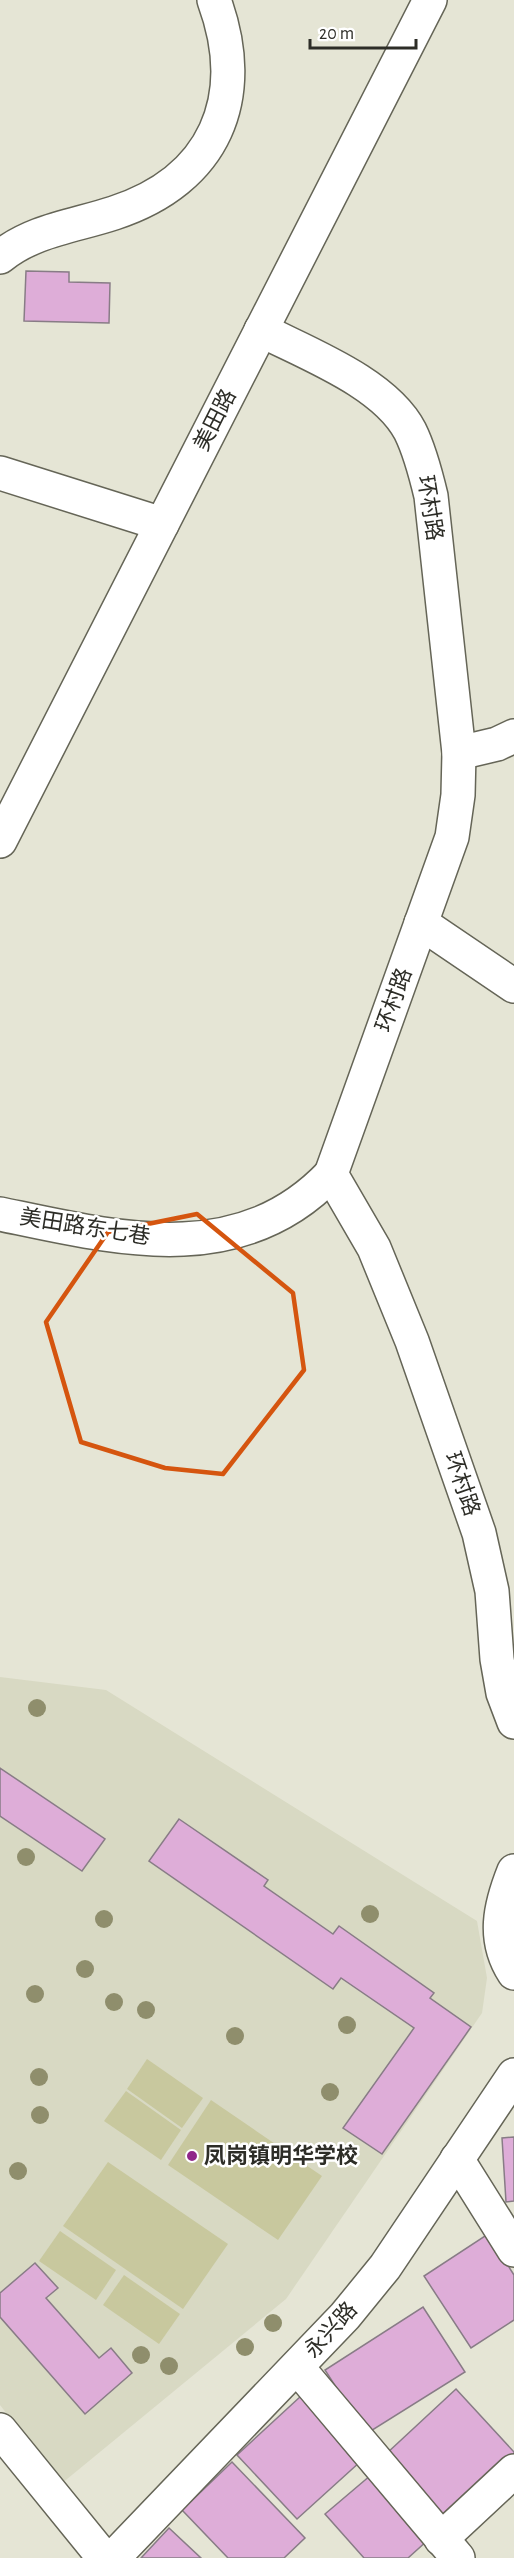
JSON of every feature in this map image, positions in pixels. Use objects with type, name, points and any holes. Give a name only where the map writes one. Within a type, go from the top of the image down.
[{"type":"street","points":[[0,257],[19,244],[48,231],[112,214],[147,201],[178,181],[191,169],[215,134],[226,98],[228,68],[225,40],[214,0]]},
{"type":"street","name":"美田路","points":[[0,841],[430,0]]},
{"type":"street","name":"环村路","points":[[261,330],[371,387],[393,406],[410,431],[423,464],[431,496],[459,753],[458,795],[452,837],[331,1174],[374,1248],[412,1341],[479,1533],[492,1591],[497,1659],[503,1693],[514,1722]]},
{"type":"street","points":[[0,473],[162,524]]},
{"type":"street","points":[[459,753],[497,744],[514,736]]},
{"type":"street","points":[[421,923],[514,986]]},
{"type":"street","name":"美田路东七巷","points":[[0,1214],[79,1230],[144,1239],[212,1237],[250,1228],[283,1212],[310,1196],[331,1174]]},
{"type":"street","points":[[514,1871],[502,1899],[499,1936],[514,1973]]},
{"type":"street","name":"永兴路","points":[[113,2558],[345,2316],[385,2267],[514,2074]]},
{"type":"street","points":[[457,2159],[514,2250]]},
{"type":"street","points":[[297,2367],[449,2548],[514,2471]]},
{"type":"street","points":[[0,2430],[104,2558]]},
{"type":"highlighted area","points":[[197,1214],[293,1293],[304,1370],[223,1474],[165,1468],[81,1442],[46,1322],[108,1232]]},
{"type":"shaded area","name":"凤岗镇明华学校","points":[[0,1677],[106,1690],[477,1921],[487,1978],[482,2013],[286,2299],[61,2484],[0,2405]]},
{"type":"green space","points":[[147,2059],[203,2098],[182,2128],[127,2089]]},
{"type":"green space","points":[[126,2091],[181,2130],[161,2160],[104,2121]]},
{"type":"green space","points":[[211,2100],[322,2176],[278,2240],[168,2165]]},
{"type":"green space","points":[[108,2162],[228,2244],[183,2309],[63,2226]]},
{"type":"green space","points":[[60,2231],[116,2270],[96,2300],[39,2261]]},
{"type":"green space","points":[[124,2275],[180,2314],[159,2344],[103,2305]]},
{"type":"building","points":[[26,271],[69,272],[69,282],[110,283],[109,323],[24,321]]},
{"type":"building","points":[[0,1768],[105,1839],[82,1871],[0,1816]]},
{"type":"building","points":[[179,1819],[268,1880],[264,1886],[333,1934],[339,1926],[434,1993],[430,1998],[471,2027],[382,2154],[343,2128],[414,2028],[341,1978],[333,1989],[149,1861]]},
{"type":"building","points":[[514,2137],[514,2201],[506,2202],[502,2138]]},
{"type":"building","points":[[488,2234],[514,2275],[514,2320],[471,2348],[424,2276]]},
{"type":"building","points":[[35,2263],[58,2288],[46,2298],[99,2358],[111,2348],[132,2373],[85,2414],[0,2317],[0,2293]]},
{"type":"building","points":[[423,2307],[465,2372],[366,2434],[325,2370]]},
{"type":"building","points":[[456,2389],[514,2452],[514,2455],[445,2518],[386,2454]]},
{"type":"building","points":[[301,2396],[361,2461],[297,2519],[237,2455]]},
{"type":"building","points":[[232,2462],[305,2538],[284,2558],[228,2558],[182,2510]]},
{"type":"building","points":[[371,2475],[428,2540],[408,2558],[364,2558],[325,2514]]},
{"type":"building","points":[[169,2528],[201,2558],[141,2558]]},
{"type":"place","name":"凤岗镇明华学校","points":[[192,2156]]}]
